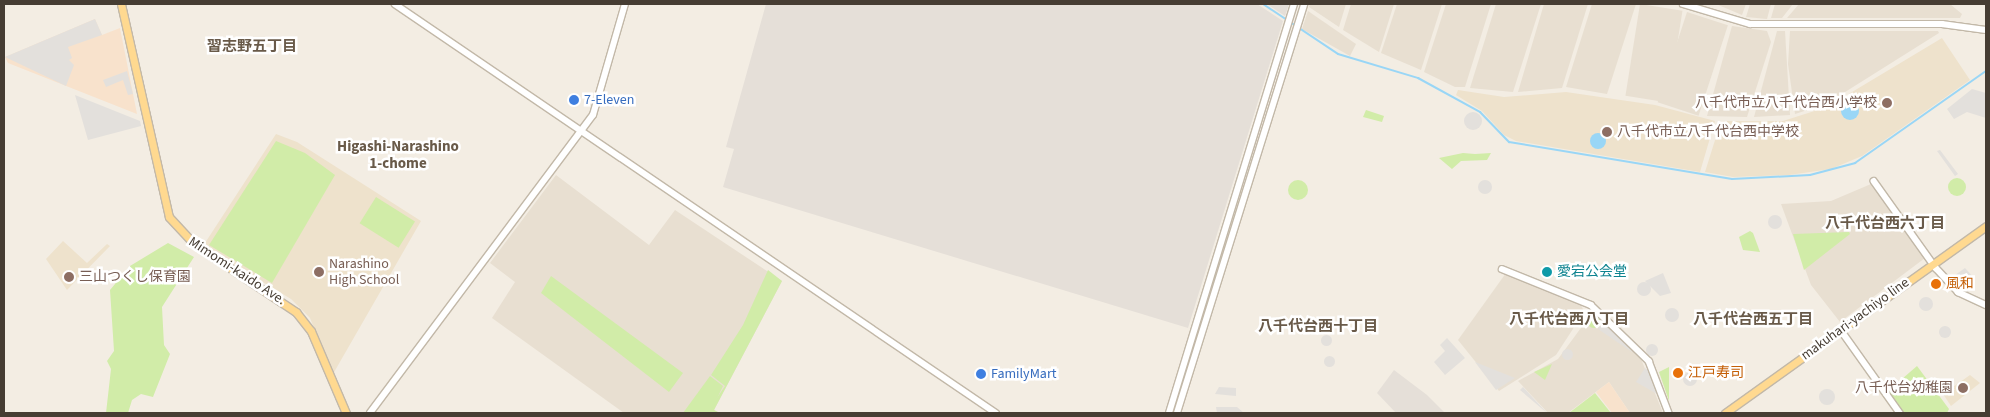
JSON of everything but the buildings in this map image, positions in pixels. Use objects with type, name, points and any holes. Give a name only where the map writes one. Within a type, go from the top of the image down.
[{"type":"main road","name":"Mimomi-kaido Ave.","points":[[121,4],[169,217],[194,244],[296,312],[311,331],[346,413]]},
{"type":"main road","name":"makuhari-yachiyo line","points":[[1725,413],[1986,226]]},
{"type":"street","points":[[394,4],[996,413]]},
{"type":"street","points":[[370,413],[582,131],[596,108],[625,4]]},
{"type":"street","points":[[1169,413],[1294,4]]},
{"type":"street","points":[[1177,413],[1304,4]]},
{"type":"street","points":[[1683,4],[1750,24],[1942,24],[1986,30]]},
{"type":"street","points":[[1874,181],[1933,264],[1958,292],[1986,305]]},
{"type":"street","points":[[1502,269],[1591,305],[1649,361],[1669,413]]},
{"type":"street","points":[[1841,330],[1900,413]]},
{"type":"shaded area","points":[[766,4],[1257,4],[1283,21],[1188,328],[723,187],[734,149],[726,147]]},
{"type":"shaded area","points":[[1267,4],[1289,4],[1285,16]]},
{"type":"shaded area","points":[[1310,4],[1346,4],[1339,27],[1309,7]]},
{"type":"shaded area","points":[[1351,4],[1394,4],[1379,52],[1343,30]]},
{"type":"shaded area","points":[[1397,4],[1442,4],[1421,70],[1381,53]]},
{"type":"shaded area","points":[[1446,4],[1491,4],[1465,87],[1455,87],[1424,72]]},
{"type":"shaded area","points":[[1496,4],[1541,4],[1513,92],[1470,88]]},
{"type":"shaded area","points":[[1544,4],[1588,4],[1562,88],[1518,92]]},
{"type":"shaded area","points":[[1592,4],[1636,4],[1607,94],[1566,87]]},
{"type":"shaded area","points":[[1640,4],[1682,11],[1668,103],[1625,96]]},
{"type":"shaded area","points":[[1716,4],[1746,4],[1742,15]]},
{"type":"shaded area","points":[[1750,4],[1771,4],[1767,19],[1746,17]]},
{"type":"shaded area","points":[[1775,4],[1793,4],[1782,18],[1771,18]]},
{"type":"shaded area","points":[[1799,4],[1950,4],[1962,14],[1960,18],[1787,18]]},
{"type":"shaded area","points":[[1308,11],[1356,44],[1350,56],[1302,29]]},
{"type":"shaded area","points":[[1687,12],[1728,25],[1699,116],[1658,102]]},
{"type":"shaded area","points":[[95,19],[102,35],[120,28],[137,114],[8,63],[5,57]]},
{"type":"shaded area","points":[[95,19],[102,35],[68,47],[72,58],[69,60],[74,65],[66,86],[5,57]]},
{"type":"shaded area","points":[[1732,26],[1767,31],[1771,42],[1747,117],[1707,116]]},
{"type":"shaded area","points":[[1777,31],[1785,31],[1790,115],[1754,117]]},
{"type":"shaded area","points":[[1790,31],[1938,31],[1939,33],[1826,104],[1795,114],[1788,64]]},
{"type":"shaded area","name":"八千代市立八千代台西小学校","points":[[1942,38],[1970,80],[1862,156],[1831,169],[1789,175],[1733,177],[1705,172],[1721,121],[1783,121],[1827,107]]},
{"type":"shaded area","points":[[127,71],[133,94],[128,95],[123,80],[106,87],[103,80]]},
{"type":"shaded area","points":[[1972,89],[1986,93],[1986,118],[1967,112],[1954,119],[1947,109]]},
{"type":"shaded area","name":"八千代市立八千代台西中学校","points":[[1458,90],[1504,97],[1566,92],[1655,105],[1715,121],[1700,172],[1516,141],[1504,135],[1482,111],[1456,95]]},
{"type":"shaded area","points":[[75,95],[140,121],[141,126],[88,140]]},
{"type":"shaded area","points":[[1473,112],[1479,115],[1482,121],[1479,127],[1473,130],[1467,127],[1464,121],[1467,115]]},
{"type":"shaded area","name":"Narashino High School","points":[[276,134],[297,142],[421,221],[333,374],[310,318],[291,299],[203,246]]},
{"type":"shaded area","points":[[1940,150],[1958,174],[1955,176],[1937,151]]},
{"type":"shaded area","points":[[556,175],[649,245],[675,210],[782,281],[714,410],[720,413],[624,413],[492,318],[515,282],[490,263]]},
{"type":"shaded area","points":[[1485,180],[1490,182],[1492,187],[1490,192],[1485,194],[1480,192],[1478,187],[1480,182]]},
{"type":"shaded area","points":[[1871,184],[1925,258],[1840,322],[1811,285],[1781,204],[1831,201]]},
{"type":"shaded area","points":[[1772,215],[1778,215],[1782,222],[1778,229],[1772,229],[1768,225],[1768,219]]},
{"type":"shaded area","name":"三山つくし保育園","points":[[63,241],[87,263],[107,244],[110,246],[67,290],[46,259]]},
{"type":"shaded area","points":[[1965,268],[1974,278],[1968,292],[1951,278]]},
{"type":"shaded area","points":[[1506,273],[1580,302],[1584,312],[1556,355],[1499,391],[1458,340]]},
{"type":"shaded area","points":[[1663,273],[1671,293],[1660,296],[1645,281]]},
{"type":"shaded area","points":[[1644,282],[1649,284],[1651,289],[1649,294],[1644,296],[1639,294],[1637,289],[1639,284]]},
{"type":"shaded area","points":[[1923,297],[1929,297],[1933,304],[1929,311],[1923,311],[1919,307],[1919,301]]},
{"type":"shaded area","points":[[1672,308],[1677,310],[1679,315],[1677,320],[1672,322],[1667,320],[1665,315],[1667,310]]},
{"type":"shaded area","points":[[1592,313],[1641,359],[1663,413],[1630,413],[1609,382],[1568,413],[1548,413],[1518,381],[1558,359]]},
{"type":"shaded area","points":[[1603,322],[1632,351],[1632,352],[1598,329]]},
{"type":"shaded area","points":[[1945,326],[1951,332],[1945,338],[1939,332]]},
{"type":"shaded area","points":[[1326,334],[1332,340],[1326,346],[1320,340]]},
{"type":"shaded area","points":[[1447,338],[1465,358],[1445,375],[1434,362],[1445,351],[1440,345]]},
{"type":"shaded area","points":[[1650,344],[1654,344],[1658,350],[1654,356],[1650,356],[1646,352],[1646,348]]},
{"type":"shaded area","points":[[1567,348],[1573,354],[1567,360],[1561,354]]},
{"type":"shaded area","points":[[1329,355],[1335,361],[1329,367],[1323,361]]},
{"type":"shaded area","points":[[1475,362],[1515,378],[1496,390]]},
{"type":"shaded area","points":[[1645,368],[1650,372],[1657,394],[1636,382]]},
{"type":"shaded area","points":[[1394,370],[1427,395],[1445,413],[1396,413],[1377,393]]},
{"type":"shaded area","points":[[1690,372],[1695,374],[1697,379],[1695,384],[1690,386],[1685,384],[1683,379],[1685,374]]},
{"type":"shaded area","name":"八千代台幼稚園","points":[[1970,375],[1980,383],[1951,406],[1943,394]]},
{"type":"shaded area","points":[[1609,382],[1630,413],[1612,413],[1596,392]]},
{"type":"shaded area","points":[[1219,387],[1236,388],[1236,396],[1215,394]]},
{"type":"shaded area","points":[[1523,387],[1547,413],[1520,390]]},
{"type":"shaded area","points":[[1827,389],[1833,391],[1835,397],[1833,403],[1827,405],[1821,403],[1819,397],[1821,391]]},
{"type":"shaded area","points":[[1216,407],[1237,407],[1244,413],[1217,413]]},
{"type":"green space","points":[[1366,110],[1384,116],[1382,122],[1363,117]]},
{"type":"green space","points":[[276,141],[305,153],[335,175],[272,283],[209,245]]},
{"type":"green space","points":[[1463,153],[1491,153],[1487,160],[1461,161],[1452,169],[1439,158]]},
{"type":"green space","points":[[1957,178],[1965,183],[1966,187],[1961,195],[1957,196],[1949,191],[1948,187],[1953,179]]},
{"type":"green space","points":[[1298,180],[1305,183],[1308,190],[1305,197],[1298,200],[1291,197],[1288,190],[1291,183]]},
{"type":"green space","points":[[376,197],[415,221],[399,248],[360,223]]},
{"type":"green space","points":[[1750,231],[1753,233],[1760,252],[1743,250],[1739,237]]},
{"type":"green space","points":[[1849,232],[1850,234],[1804,270],[1793,234]]},
{"type":"green space","points":[[168,243],[194,257],[162,307],[164,345],[170,354],[153,397],[141,394],[132,400],[128,413],[106,413],[111,369],[107,361],[114,351],[110,290],[130,266]]},
{"type":"green space","points":[[768,270],[782,281],[714,410],[720,413],[712,413],[708,411],[725,386],[711,375],[743,325]]},
{"type":"green space","points":[[551,276],[683,373],[669,392],[541,293]]},
{"type":"green space","points":[[1594,314],[1599,316],[1601,321],[1599,326],[1594,328],[1589,326],[1587,321],[1589,316]]},
{"type":"green space","points":[[1552,364],[1545,380],[1534,372]]},
{"type":"green space","points":[[1917,366],[1949,409],[1947,413],[1904,413],[1888,391]]},
{"type":"green space","points":[[1669,367],[1669,401],[1659,372]]},
{"type":"green space","points":[[710,376],[723,386],[710,413],[683,413]]},
{"type":"green space","points":[[1595,393],[1611,413],[1569,413]]},
{"type":"water","points":[[1846,102],[1854,102],[1859,107],[1857,118],[1846,120],[1841,115],[1841,107]]},
{"type":"water","points":[[1595,133],[1601,133],[1606,138],[1604,147],[1595,149],[1590,144],[1590,138]]},
{"type":"waterway","points":[[1263,4],[1338,54],[1418,78],[1480,112],[1509,142],[1732,179],[1810,175],[1855,163],[1986,71]]},
{"type":"place","name":"7-Eleven","points":[[574,100]]},
{"type":"place","name":"八千代市立八千代台西小学校","points":[[1887,103]]},
{"type":"place","name":"八千代市立八千代台西中学校","points":[[1607,132]]},
{"type":"place","name":"Narashino High School","points":[[319,272]]},
{"type":"place","name":"愛宕公会堂","points":[[1547,272]]},
{"type":"place","name":"三山つくし保育園","points":[[69,277]]},
{"type":"place","name":"風和","points":[[1936,284]]},
{"type":"place","name":"江戸寿司","points":[[1678,373]]},
{"type":"place","name":"FamilyMart","points":[[981,374]]},
{"type":"place","name":"八千代台幼稚園","points":[[1963,388]]},
{"type":"district","name":"習志野五丁目","points":[[252,47]]},
{"type":"district","name":"Higashi-Narashino 1-chome","points":[[398,154]]},
{"type":"district","name":"八千代台西六丁目","points":[[1885,224]]},
{"type":"district","name":"八千代台西八丁目","points":[[1569,320]]},
{"type":"district","name":"八千代台西五丁目","points":[[1753,320]]},
{"type":"district","name":"八千代台西十丁目","points":[[1318,327]]}]
